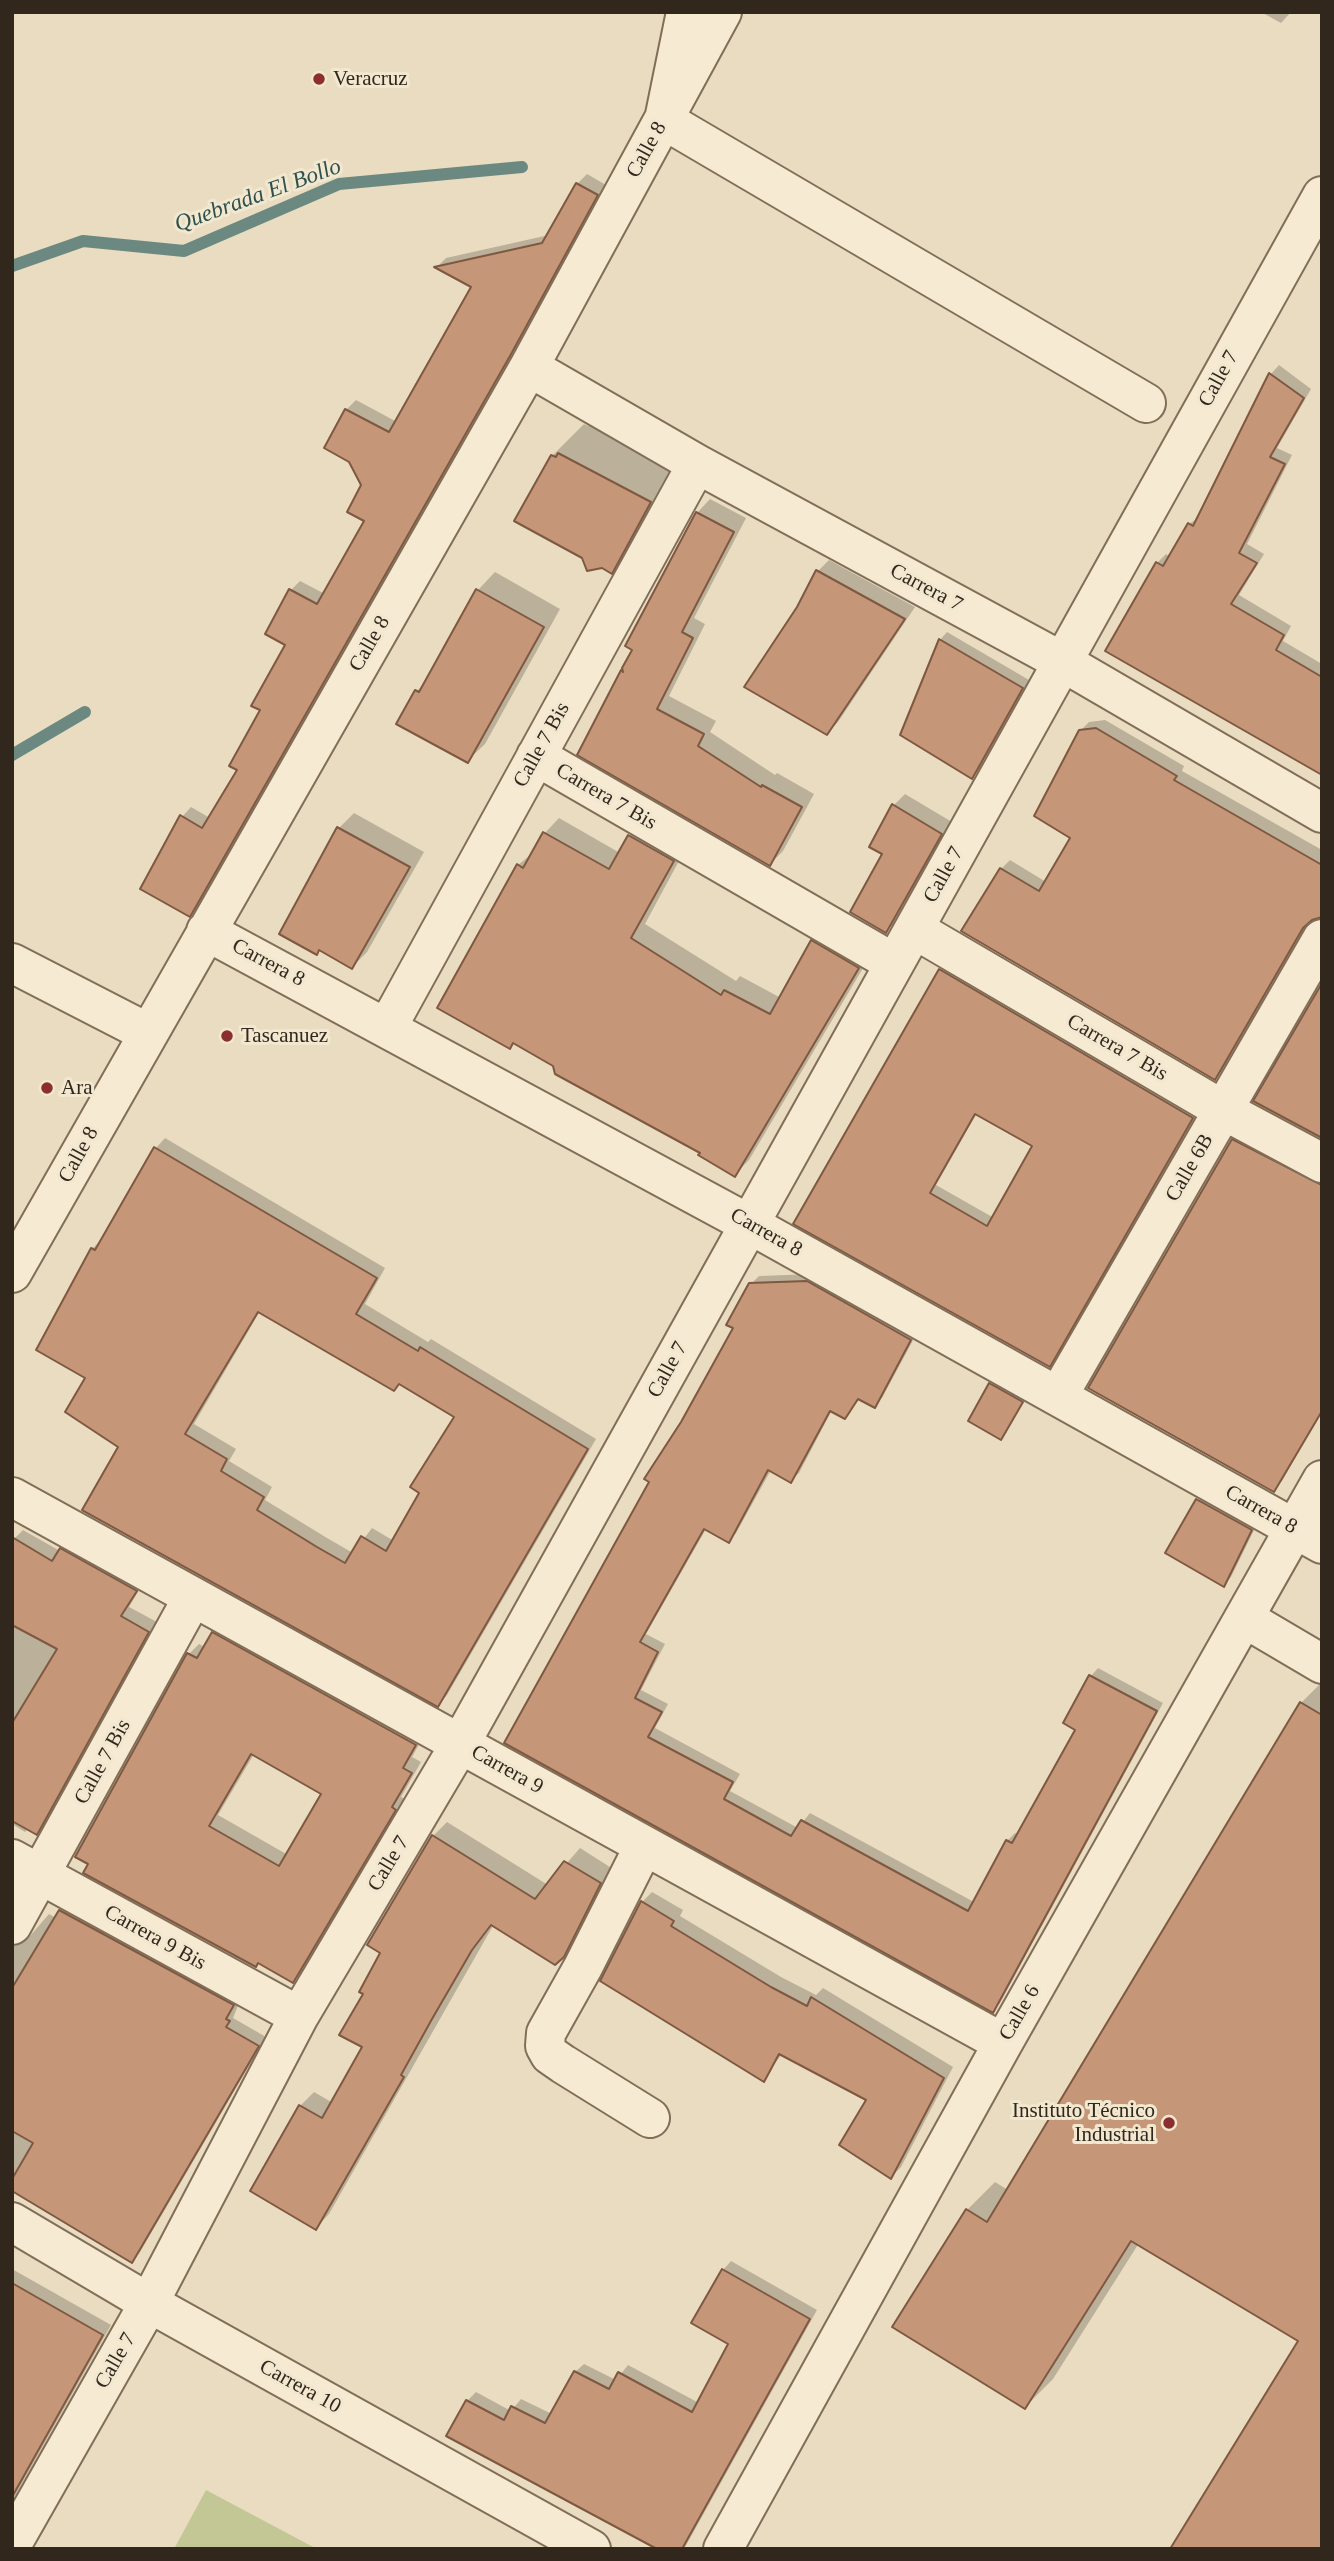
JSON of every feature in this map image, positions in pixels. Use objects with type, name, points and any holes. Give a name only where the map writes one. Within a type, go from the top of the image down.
[{"type":"street","points":[[686,12],[664,120],[1146,403]]},
{"type":"street","name":"Calle 8","points":[[12,1273],[529,367],[722,12]]},
{"type":"street","name":"Calle 7","points":[[12,2543],[149,2303],[299,2016],[460,1744],[1322,196]]},
{"type":"street","name":"Carrera 7","points":[[529,367],[697,464],[1061,661],[1322,813]]},
{"type":"street","name":"Calle 7 Bis","points":[[388,1026],[697,464]]},
{"type":"street","name":"Carrera 7 Bis","points":[[536,757],[894,963]]},
{"type":"street","name":"Carrera 7 Bis","points":[[914,929],[1223,1110],[1322,1163]]},
{"type":"street","name":"Carrera 8","points":[[206,931],[388,1026],[750,1224],[1308,1536]]},
{"type":"street","name":"Calle 6B","points":[[1058,1396],[1322,939]]},
{"type":"street","points":[[12,963],[148,1033]]},
{"type":"street","name":"Calle 6","points":[[723,2549],[1003,2043],[1244,1618],[1308,1536],[1322,1480]]},
{"type":"street","name":"Carrera 9","points":[[12,1497],[1003,2043]]},
{"type":"street","name":"Calle 7 Bis","points":[[12,1926],[27,1867],[193,1597]]},
{"type":"street","points":[[1244,1618],[1322,1664]]},
{"type":"street","points":[[644,1846],[546,2034],[545,2046],[550,2055],[563,2064],[650,2118]]},
{"type":"street","name":"Carrera 9 Bis","points":[[27,1867],[299,2016]]},
{"type":"street","name":"Carrera 10","points":[[12,2222],[149,2303],[591,2549]]},
{"type":"green space","points":[[206,2490],[317,2549],[174,2549]]},
{"type":"building","points":[[576,183],[598,195],[510,356],[190,917],[140,889],[180,815],[202,828],[237,770],[229,766],[260,710],[251,706],[285,645],[265,634],[289,589],[317,604],[364,521],[347,512],[361,485],[349,462],[324,448],[345,409],[389,432],[471,287],[434,267],[542,243]]},
{"type":"building","points":[[1269,373],[1304,398],[1270,457],[1285,464],[1239,553],[1257,563],[1231,604],[1284,635],[1276,650],[1322,677],[1322,775],[1105,651],[1156,562],[1163,566],[1188,523],[1193,526]]},
{"type":"building","points":[[558,453],[651,502],[612,574],[602,568],[587,571],[582,558],[514,521],[551,455],[556,457]]},
{"type":"building","points":[[696,512],[734,532],[682,632],[693,638],[657,709],[704,734],[698,746],[761,787],[762,785],[802,807],[770,866],[577,755],[621,670],[623,672],[622,668],[632,650],[625,646]]},
{"type":"building","points":[[816,570],[905,619],[827,735],[744,687],[797,607]]},
{"type":"building","points":[[476,589],[544,627],[468,763],[396,724],[415,690],[419,692]]},
{"type":"building","points":[[939,639],[1023,688],[972,779],[900,735]]},
{"type":"building","points":[[1096,728],[1177,776],[1174,780],[1322,865],[1322,917],[1312,920],[1303,928],[1215,1080],[961,931],[1000,868],[1039,891],[1070,838],[1034,816],[1079,730]]},
{"type":"building","points":[[892,804],[942,834],[886,933],[850,912],[882,854],[869,847]]},
{"type":"building","points":[[337,827],[410,867],[352,969],[319,950],[317,955],[279,934]]},
{"type":"building","points":[[543,832],[609,869],[628,835],[674,861],[631,938],[721,995],[724,990],[770,1014],[811,940],[859,968],[735,1177],[698,1155],[700,1153],[555,1074],[553,1066],[513,1043],[510,1049],[437,1008],[517,864],[523,868]]},
{"type":"building","points":[[939,969],[1193,1118],[1050,1367],[793,1224]],"holes":[[[975,1114],[1032,1146],[987,1226],[930,1193]]]},
{"type":"building","points":[[1322,983],[1322,1138],[1253,1101]]},
{"type":"building","points":[[1232,1139],[1322,1185],[1322,1411],[1274,1492],[1088,1388]]},
{"type":"building","points":[[154,1147],[377,1278],[356,1314],[418,1351],[420,1347],[588,1449],[438,1707],[82,1510],[118,1447],[65,1412],[85,1378],[36,1350],[91,1248],[95,1250]],"holes":[[[258,1312],[394,1391],[399,1384],[454,1417],[410,1487],[419,1493],[386,1551],[361,1536],[345,1563],[257,1510],[264,1497],[221,1471],[227,1459],[185,1434]]]},
{"type":"building","points":[[807,1281],[911,1340],[875,1408],[858,1399],[845,1419],[830,1411],[791,1483],[768,1470],[729,1543],[704,1529],[640,1642],[658,1652],[635,1698],[662,1712],[648,1737],[733,1782],[724,1799],[791,1836],[801,1820],[968,1911],[1006,1840],[1012,1843],[1075,1730],[1063,1723],[1089,1675],[1157,1711],[993,2013],[504,1743],[649,1482],[644,1479],[681,1422],[733,1328],[726,1325],[749,1283]]},
{"type":"building","points":[[989,1383],[1023,1402],[1001,1440],[968,1421]]},
{"type":"building","points":[[1196,1499],[1252,1530],[1224,1587],[1165,1553]]},
{"type":"building","points":[[12,1537],[52,1561],[60,1548],[137,1591],[121,1616],[149,1632],[37,1835],[12,1821],[12,1723],[57,1649],[12,1625]]},
{"type":"building","points":[[212,1632],[416,1745],[403,1768],[412,1773],[392,1807],[396,1810],[293,1983],[258,1963],[256,1967],[83,1873],[88,1864],[75,1857],[187,1653],[197,1658]],"holes":[[[251,1754],[321,1794],[279,1866],[209,1826]]]},
{"type":"building","points":[[1300,1702],[1322,1715],[1322,2549],[1170,2549],[1298,2341],[1131,2241],[1025,2409],[892,2327],[966,2209],[987,2222]]},
{"type":"building","points":[[432,1835],[535,1899],[564,1861],[601,1883],[564,1957],[555,1965],[491,1925],[472,1950],[432,2019],[401,2075],[404,2077],[316,2230],[250,2191],[299,2105],[322,2118],[362,2047],[339,2035],[363,1994],[359,1992],[380,1953],[367,1945]]},
{"type":"building","points":[[641,1901],[674,1921],[671,1926],[771,1987],[807,2006],[811,1997],[944,2078],[891,2179],[839,2145],[866,2100],[779,2054],[764,2082],[600,1981]]},
{"type":"building","points":[[59,1910],[234,2005],[226,2019],[230,2021],[226,2027],[259,2046],[132,2263],[12,2191],[12,2179],[33,2143],[12,2131],[12,1988]]},
{"type":"building","points":[[722,2269],[810,2319],[682,2549],[657,2549],[446,2436],[466,2400],[504,2420],[511,2406],[545,2423],[574,2371],[609,2389],[618,2372],[692,2412],[728,2344],[691,2323]]},
{"type":"building","points":[[12,2283],[103,2335],[12,2497]]},
{"type":"waterway","name":"Quebrada El Bollo","points":[[12,266],[83,241],[184,251],[339,184],[522,167]]},
{"type":"waterway","points":[[12,755],[85,712]]},
{"type":"place","name":"Veracruz","points":[[319,79]]},
{"type":"place","name":"Tascanuez","points":[[227,1036]]},
{"type":"place","name":"Ara","points":[[47,1088]]},
{"type":"place","name":"Instituto Técnico Industrial","points":[[1169,2123]]}]
